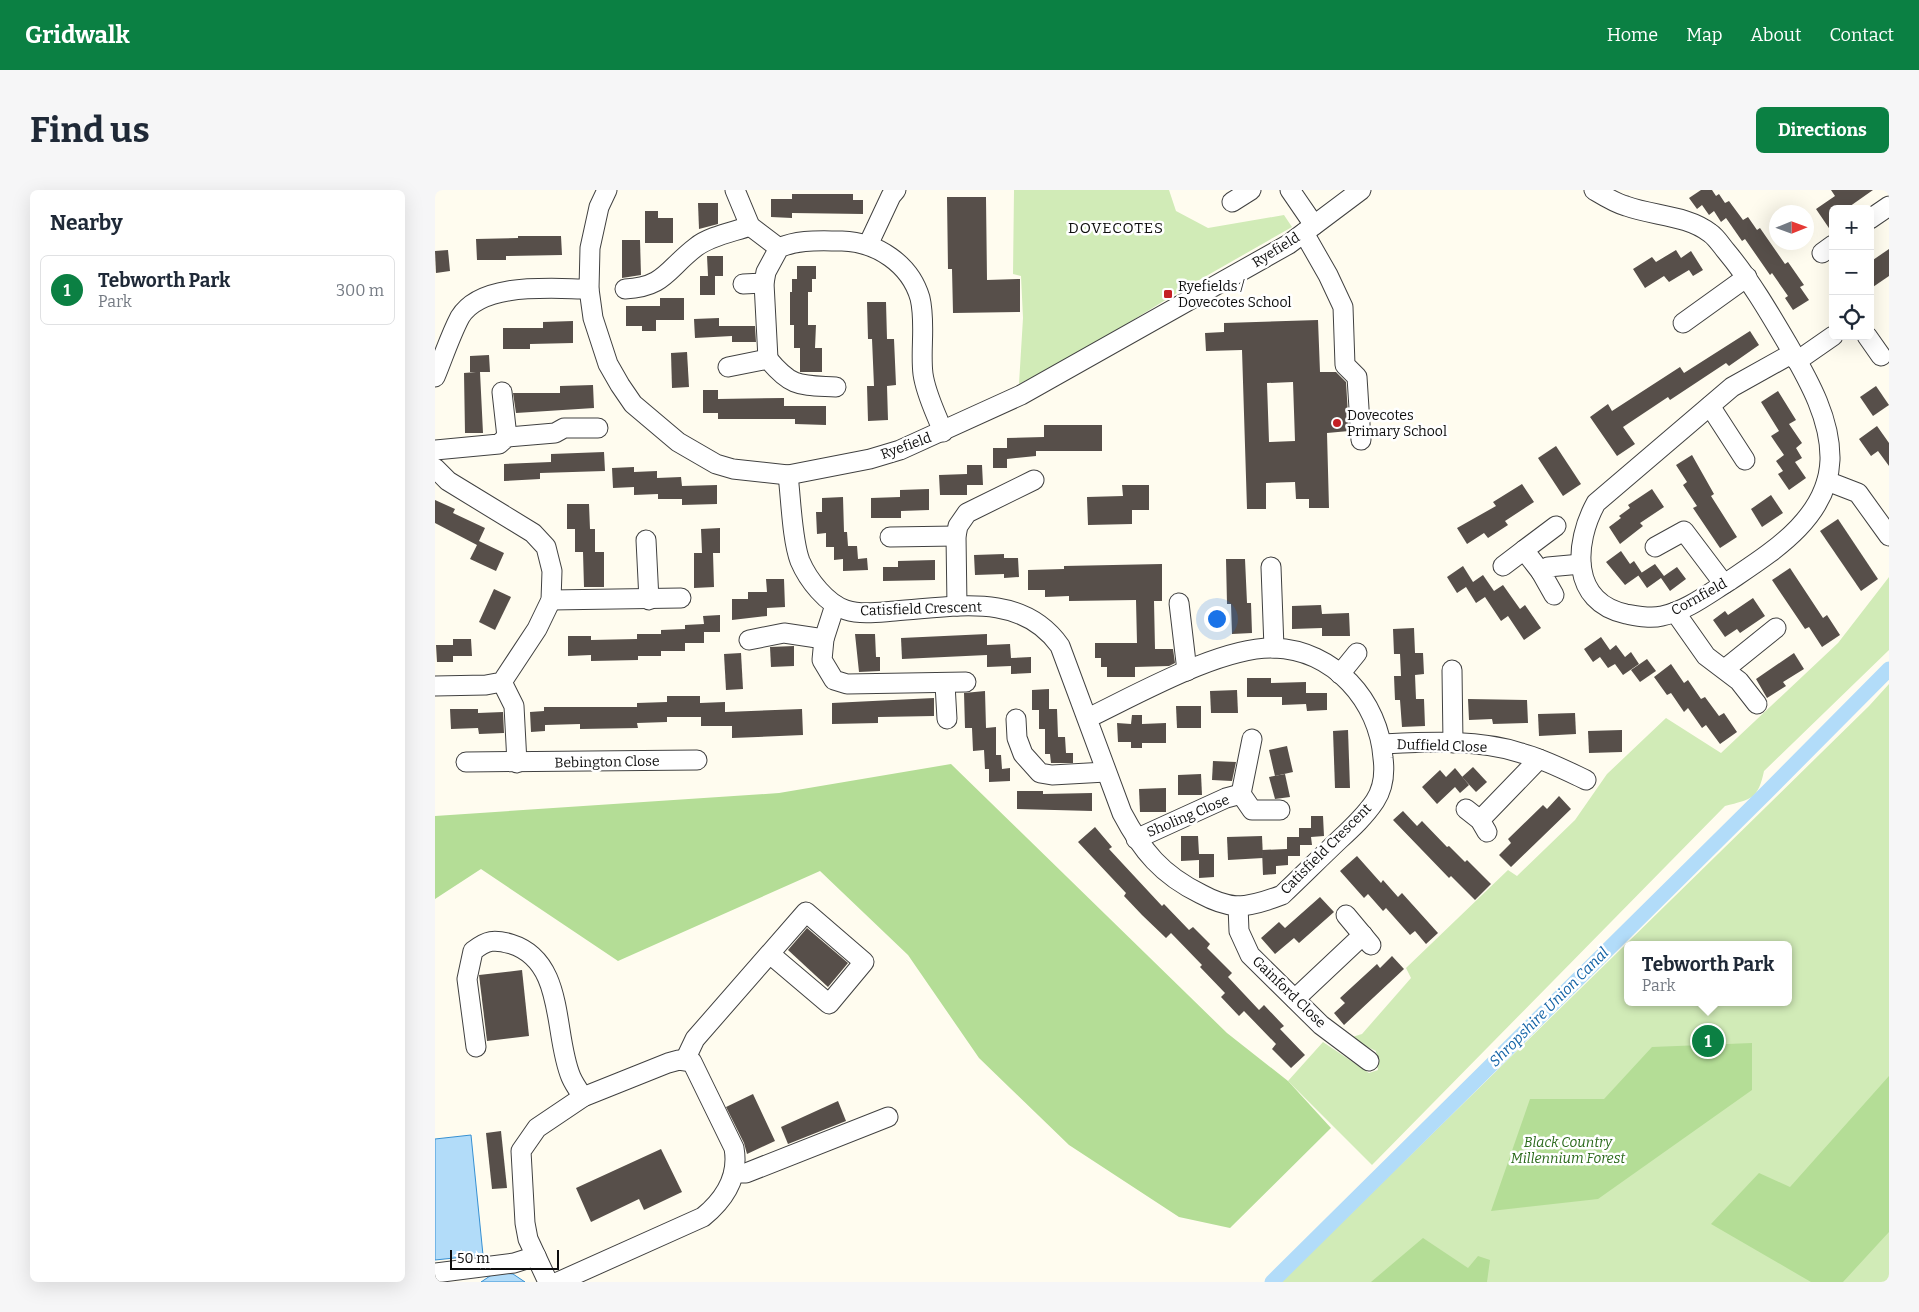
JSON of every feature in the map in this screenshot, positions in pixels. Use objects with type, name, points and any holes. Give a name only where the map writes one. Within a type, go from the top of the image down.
[{"type":"street","name":"Ryefield","points":[[607,190],[599,207],[590,248],[589,289],[593,318],[609,364],[633,404],[678,442],[715,464],[733,469],[788,475],[870,459],[900,450],[943,432],[1104,350],[1289,244],[1361,190]]},
{"type":"street","points":[[735,190],[750,226],[779,248]]},
{"type":"street","points":[[868,245],[891,196],[896,190]]},
{"type":"street","points":[[1232,202],[1251,190]]},
{"type":"street","points":[[1290,190],[1343,307],[1345,366],[1357,377],[1361,440]]},
{"type":"street","name":"Cornfield","points":[[1594,190],[1625,206],[1696,224],[1711,234],[1757,291],[1795,357],[1815,394],[1830,440],[1827,481],[1814,506],[1783,544],[1724,584],[1675,612],[1660,617],[1639,616],[1609,608],[1595,598],[1585,583],[1581,564],[1582,538],[1587,520],[1596,503],[1732,388],[1795,357]]},
{"type":"street","points":[[1874,216],[1889,206]]},
{"type":"street","points":[[625,289],[641,288],[672,276],[697,246],[750,226]]},
{"type":"street","points":[[836,388],[801,385],[789,381],[768,359],[764,283],[766,272],[779,248],[801,241],[853,242],[868,245],[896,261],[907,274],[920,299],[923,376],[929,398],[943,432]]},
{"type":"street","points":[[1683,323],[1747,277]]},
{"type":"street","points":[[743,284],[764,283]]},
{"type":"street","points":[[435,377],[461,317],[470,306],[489,295],[517,290],[589,289]]},
{"type":"street","points":[[1795,357],[1829,338]]},
{"type":"street","points":[[1870,340],[1881,356]]},
{"type":"street","points":[[728,367],[768,359]]},
{"type":"street","points":[[502,392],[507,437]]},
{"type":"street","points":[[1710,406],[1745,460]]},
{"type":"street","points":[[435,450],[499,444],[507,437],[555,433],[564,428],[598,428]]},
{"type":"street","points":[[435,468],[449,481],[533,533],[546,547],[552,571],[551,600],[537,629],[502,682],[486,685],[435,686]]},
{"type":"street","name":"Catisfield Crescent","points":[[788,475],[800,561],[822,593],[835,605],[847,611],[869,613],[957,606],[995,607],[1010,609],[1039,623],[1051,633],[1060,646],[1122,813],[1136,839],[1159,868],[1187,887],[1217,902],[1238,906],[1265,901],[1283,895],[1364,816],[1376,800],[1385,777],[1383,744],[1380,730],[1373,713],[1359,691],[1340,674],[1318,659],[1299,652],[1274,648],[1242,651],[1187,671],[1088,718]]},
{"type":"street","points":[[957,606],[955,536],[958,526],[967,512],[1033,480]]},
{"type":"street","points":[[1827,481],[1858,493],[1889,536]]},
{"type":"street","points":[[1503,566],[1556,526]]},
{"type":"street","points":[[1655,547],[1684,531],[1724,584]]},
{"type":"street","points":[[890,538],[955,536]]},
{"type":"street","points":[[646,540],[649,600]]},
{"type":"street","points":[[1524,550],[1541,572],[1555,595]]},
{"type":"street","points":[[1541,572],[1548,567],[1581,564]]},
{"type":"street","points":[[1271,567],[1274,648]]},
{"type":"street","points":[[551,600],[649,600],[681,598]]},
{"type":"street","points":[[1179,603],[1187,671]]},
{"type":"street","points":[[835,605],[824,638],[822,660],[834,680],[847,684],[945,684],[966,682]]},
{"type":"street","points":[[1675,612],[1706,656],[1739,681],[1757,704]]},
{"type":"street","points":[[1725,669],[1776,628]]},
{"type":"street","points":[[749,640],[784,634],[824,638]]},
{"type":"street","points":[[1340,674],[1357,653]]},
{"type":"street","points":[[1452,670],[1453,743]]},
{"type":"street","points":[[502,682],[514,706],[517,763]]},
{"type":"street","points":[[945,684],[947,719]]},
{"type":"street","points":[[1021,727],[1023,754],[1040,773],[1052,775],[1106,772]]},
{"type":"street","name":"Sholing Close","points":[[1252,738],[1241,794],[1252,810],[1281,810]]},
{"type":"street","name":"Duffield Close","points":[[1383,744],[1453,743],[1520,752],[1586,780]]},
{"type":"street","name":"Bebington Close","points":[[466,762],[697,760]]},
{"type":"street","points":[[1478,820],[1539,760]]},
{"type":"street","name":"Sholing Close","points":[[1136,839],[1226,798],[1241,794]]},
{"type":"street","name":"Gainford Close","points":[[1238,906],[1239,931],[1250,955],[1321,1025],[1369,1061]]},
{"type":"street","points":[[685,1060],[695,1039],[806,912],[864,962],[829,1004],[770,954]]},
{"type":"street","points":[[1295,999],[1367,940],[1346,915]]},
{"type":"street","points":[[476,1046],[467,979],[473,951],[485,942],[501,941],[522,948],[534,957],[549,981],[571,1077],[583,1097]]},
{"type":"street","points":[[548,1282],[528,1239],[525,1224],[521,1152],[537,1128],[583,1097],[668,1062],[685,1060],[692,1062],[734,1148],[737,1163],[735,1173],[715,1207],[703,1216],[558,1282]]},
{"type":"street","points":[[735,1173],[746,1173],[888,1117]]},
{"type":"street","points":[[435,1272],[515,1263],[536,1256]]},
{"type":"green space","points":[[1014,190],[1169,190],[1176,211],[1208,228],[1284,215],[1292,227],[1180,291],[1078,354],[1019,384],[1023,318],[1021,276],[1013,274]]},
{"type":"green space","points":[[1889,577],[1889,650],[1764,771],[1756,793],[1742,802],[1725,806],[1372,1165],[1288,1081],[1323,1042],[1369,1073],[1378,1070],[1376,1051],[1349,1038],[1362,1034],[1411,978],[1406,968],[1508,870],[1517,876],[1575,820],[1607,774],[1666,718],[1721,753],[1838,643]]},
{"type":"green space","points":[[1889,684],[1889,1282],[1281,1282],[1624,946],[1624,1006],[1792,1006],[1792,941],[1629,941],[1869,706]]},
{"type":"green space","points":[[951,764],[1227,1033],[1288,1081],[1331,1128],[1230,1228],[1179,1217],[1069,1145],[979,1058],[908,955],[820,871],[618,961],[481,869],[435,899],[435,816],[779,793]]},
{"type":"green space","name":"Black Country Millennium Forest","points":[[1752,1043],[1752,1090],[1598,1199],[1491,1211],[1530,1099],[1604,1099],[1652,1047]]},
{"type":"green space","points":[[1889,1076],[1889,1232],[1843,1282],[1811,1282],[1711,1224],[1759,1173],[1790,1187]]},
{"type":"green space","points":[[1423,1238],[1468,1268],[1478,1256],[1490,1260],[1487,1282],[1371,1282]]},
{"type":"water","points":[[471,1135],[483,1255],[435,1260],[435,1139]]},
{"type":"water","points":[[493,1274],[513,1274],[525,1282],[481,1282]]},
{"type":"building","points":[[1701,190],[1712,190],[1716,196],[1719,194],[1725,203],[1729,201],[1743,220],[1748,217],[1757,230],[1760,228],[1769,241],[1769,250],[1775,250],[1785,264],[1788,262],[1804,285],[1800,287],[1809,300],[1793,310],[1785,298],[1788,296],[1772,273],[1770,275],[1745,239],[1742,241],[1726,218],[1721,222],[1714,211],[1709,215],[1702,205],[1697,209],[1689,198]]},
{"type":"building","points":[[1831,190],[1873,190],[1852,205],[1829,205],[1829,228],[1816,209],[1835,196]]},
{"type":"building","points":[[792,194],[853,194],[853,200],[863,200],[863,214],[792,213],[792,218],[771,217],[771,199],[792,199]]},
{"type":"building","points":[[947,197],[986,197],[987,280],[1020,279],[1020,312],[953,313],[952,269],[948,269]]},
{"type":"building","points":[[698,203],[718,203],[718,224],[699,229]]},
{"type":"building","points":[[645,211],[658,211],[658,218],[673,218],[673,243],[645,243]]},
{"type":"building","points":[[518,236],[561,236],[562,255],[506,256],[506,260],[477,260],[476,239],[518,238]]},
{"type":"building","points":[[622,240],[640,240],[641,275],[622,278]]},
{"type":"building","points":[[1889,249],[1889,276],[1874,286],[1874,259]]},
{"type":"building","points":[[448,250],[450,271],[436,273],[435,251]]},
{"type":"building","points":[[1676,250],[1681,258],[1691,251],[1703,270],[1693,276],[1689,270],[1669,282],[1664,276],[1645,288],[1633,269],[1652,257],[1656,262]]},
{"type":"building","points":[[707,256],[723,256],[723,276],[715,276],[715,295],[700,295],[700,276],[708,276]]},
{"type":"building","points":[[797,266],[816,266],[816,279],[812,279],[812,292],[808,292],[808,325],[816,325],[815,348],[822,348],[822,372],[800,372],[800,348],[794,348],[794,325],[790,325],[790,292],[792,292],[792,279],[797,279]]},
{"type":"building","points":[[660,298],[684,298],[684,320],[656,320],[656,331],[642,331],[642,326],[626,326],[626,306],[660,306]]},
{"type":"building","points":[[867,302],[886,302],[887,339],[894,339],[896,385],[887,386],[888,420],[868,421],[867,386],[874,386],[872,339],[868,339]]},
{"type":"building","points":[[719,318],[719,326],[755,326],[756,342],[732,342],[732,336],[695,338],[694,319]]},
{"type":"building","points":[[1318,320],[1320,372],[1336,372],[1346,382],[1349,431],[1327,433],[1329,508],[1309,508],[1309,499],[1296,499],[1295,482],[1266,483],[1266,509],[1247,509],[1242,350],[1206,351],[1205,333],[1224,332],[1224,323]],"holes":[[[1293,382],[1295,441],[1269,442],[1267,383]]]},
{"type":"building","points":[[573,321],[573,343],[530,344],[530,349],[503,349],[503,328],[543,328],[543,322]]},
{"type":"building","points":[[1750,331],[1759,345],[1729,366],[1726,363],[1670,400],[1668,397],[1623,427],[1635,444],[1617,456],[1590,417],[1608,404],[1612,411],[1680,367],[1684,373]]},
{"type":"building","points":[[687,352],[689,387],[672,388],[671,353]]},
{"type":"building","points":[[489,355],[490,372],[480,372],[483,433],[465,433],[464,373],[476,372],[470,372],[470,356]]},
{"type":"building","points":[[593,385],[594,408],[516,413],[513,393],[560,393],[560,386]]},
{"type":"building","points":[[1876,386],[1889,405],[1873,416],[1860,397]]},
{"type":"building","points":[[703,390],[718,390],[718,399],[784,398],[784,406],[826,406],[826,425],[795,424],[795,419],[718,419],[718,413],[703,413]]},
{"type":"building","points":[[1778,391],[1796,420],[1789,424],[1802,443],[1796,448],[1802,458],[1795,462],[1806,478],[1789,490],[1778,474],[1783,471],[1776,461],[1784,455],[1771,436],[1779,431],[1761,402]]},
{"type":"building","points":[[1044,425],[1102,425],[1102,451],[1036,451],[1036,456],[1007,459],[1007,468],[993,468],[993,448],[1007,448],[1007,438],[1044,437]]},
{"type":"building","points":[[1877,426],[1889,443],[1889,466],[1878,451],[1871,456],[1859,439]]},
{"type":"building","points":[[1556,446],[1581,484],[1563,496],[1538,458]]},
{"type":"building","points":[[604,452],[605,471],[540,473],[540,479],[504,481],[504,464],[551,462],[551,454]]},
{"type":"building","points":[[1692,455],[1714,494],[1711,496],[1737,537],[1720,548],[1693,508],[1697,506],[1683,485],[1687,482],[1676,465]]},
{"type":"building","points":[[967,465],[982,465],[983,485],[967,485],[967,495],[940,495],[939,475],[967,474]]},
{"type":"building","points":[[634,467],[634,472],[657,471],[657,478],[681,477],[682,486],[717,485],[717,504],[682,505],[682,499],[658,499],[658,494],[634,495],[634,487],[613,488],[612,468]]},
{"type":"building","points":[[1522,484],[1534,502],[1505,521],[1508,525],[1488,538],[1484,533],[1467,544],[1457,528],[1496,506],[1493,502]]},
{"type":"building","points":[[1122,485],[1149,485],[1149,510],[1132,510],[1132,524],[1088,525],[1087,497],[1123,496]]},
{"type":"building","points":[[929,489],[929,510],[901,511],[901,518],[871,518],[871,498],[900,497],[900,490]]},
{"type":"building","points":[[1652,489],[1664,507],[1640,523],[1643,526],[1620,544],[1609,527],[1630,508],[1628,505]]},
{"type":"building","points":[[1771,495],[1783,513],[1762,527],[1751,509]]},
{"type":"building","points":[[843,497],[844,532],[847,532],[848,546],[857,546],[858,559],[867,558],[868,570],[843,571],[843,559],[834,560],[834,547],[826,547],[826,533],[817,534],[816,512],[822,512],[822,498]]},
{"type":"building","points":[[435,500],[455,509],[453,513],[485,528],[479,541],[504,553],[496,571],[470,559],[477,545],[435,523]]},
{"type":"building","points":[[567,504],[589,504],[590,529],[595,529],[595,552],[604,552],[604,587],[584,587],[583,552],[575,552],[575,529],[567,529]]},
{"type":"building","points":[[1838,519],[1878,579],[1861,591],[1820,531]]},
{"type":"building","points":[[720,528],[720,553],[713,553],[714,587],[694,588],[694,553],[702,553],[701,529]]},
{"type":"building","points":[[1621,551],[1630,564],[1634,561],[1642,573],[1625,585],[1606,562]]},
{"type":"building","points":[[1004,554],[1004,558],[1018,558],[1019,577],[1004,578],[1004,574],[975,575],[974,555]]},
{"type":"building","points":[[1226,559],[1245,559],[1247,603],[1251,603],[1252,633],[1232,634],[1231,604],[1227,604]]},
{"type":"building","points":[[935,560],[935,580],[883,581],[883,567],[898,567],[898,561]]},
{"type":"building","points":[[1162,564],[1162,601],[1154,601],[1155,649],[1173,649],[1175,663],[1169,666],[1135,667],[1135,677],[1107,677],[1107,667],[1101,667],[1101,658],[1095,658],[1095,643],[1137,643],[1136,600],[1069,601],[1069,596],[1045,597],[1045,590],[1028,590],[1028,570],[1064,569],[1064,566]]},
{"type":"building","points":[[1655,564],[1664,576],[1677,567],[1686,579],[1670,591],[1661,578],[1647,588],[1638,575]]},
{"type":"building","points":[[1463,566],[1473,582],[1483,575],[1494,591],[1503,585],[1520,609],[1525,605],[1541,628],[1524,640],[1508,616],[1501,621],[1485,597],[1476,603],[1466,587],[1457,593],[1447,577]]},
{"type":"building","points":[[1790,568],[1823,618],[1827,615],[1840,635],[1822,647],[1809,627],[1805,629],[1772,580]]},
{"type":"building","points":[[766,579],[784,579],[785,607],[767,608],[767,616],[732,620],[732,599],[748,599],[748,592],[767,592]]},
{"type":"building","points":[[494,589],[511,597],[495,630],[479,622]]},
{"type":"building","points":[[1753,598],[1765,616],[1740,633],[1737,629],[1725,637],[1713,620],[1725,611],[1728,615]]},
{"type":"building","points":[[1321,605],[1322,614],[1349,613],[1350,636],[1322,636],[1322,628],[1292,629],[1292,606]]},
{"type":"building","points":[[720,615],[720,632],[704,632],[704,643],[685,643],[685,651],[661,651],[661,656],[638,656],[638,660],[591,661],[591,655],[568,656],[568,636],[591,636],[591,640],[637,639],[637,634],[661,634],[661,630],[685,629],[685,625],[704,624],[703,616]]},
{"type":"building","points":[[1414,628],[1415,653],[1423,653],[1424,674],[1415,675],[1416,699],[1424,699],[1425,726],[1402,727],[1400,700],[1395,700],[1394,676],[1401,676],[1400,654],[1394,654],[1393,629]]},
{"type":"building","points":[[855,634],[875,634],[876,657],[880,657],[880,671],[859,672]]},
{"type":"building","points":[[987,634],[987,655],[902,659],[901,638]]},
{"type":"building","points":[[1601,637],[1610,650],[1616,645],[1625,657],[1631,652],[1639,664],[1623,675],[1615,664],[1608,668],[1600,657],[1593,662],[1584,649]]},
{"type":"building","points":[[453,639],[471,639],[472,656],[453,656],[453,662],[437,662],[436,645],[453,645]]},
{"type":"building","points":[[1010,644],[1011,658],[1031,657],[1031,673],[1011,674],[1011,666],[987,667],[987,645]]},
{"type":"building","points":[[794,646],[794,666],[771,667],[770,647]]},
{"type":"building","points":[[741,653],[743,689],[726,690],[724,654]]},
{"type":"building","points":[[1794,653],[1804,669],[1783,682],[1786,686],[1767,698],[1756,679]]},
{"type":"building","points":[[1647,659],[1656,671],[1640,682],[1631,670]]},
{"type":"building","points":[[1671,664],[1684,683],[1688,680],[1701,699],[1705,697],[1719,716],[1724,713],[1737,732],[1720,744],[1706,725],[1702,728],[1688,708],[1684,712],[1671,693],[1667,695],[1654,677]]},
{"type":"building","points":[[1247,678],[1271,678],[1271,683],[1306,682],[1306,693],[1327,693],[1327,710],[1307,711],[1306,704],[1282,705],[1282,697],[1247,697]]},
{"type":"building","points":[[1049,689],[1049,709],[1057,709],[1058,737],[1065,737],[1066,753],[1073,753],[1073,763],[1051,763],[1050,754],[1045,754],[1045,729],[1039,729],[1039,710],[1032,710],[1032,690]]},
{"type":"building","points":[[1237,690],[1238,713],[1211,713],[1210,691]]},
{"type":"building","points":[[985,691],[986,728],[996,727],[996,755],[1001,755],[1002,769],[1010,768],[1010,781],[989,782],[989,769],[985,769],[984,750],[973,751],[972,728],[965,728],[964,693]]},
{"type":"building","points":[[667,696],[700,696],[700,703],[725,702],[725,712],[802,709],[803,735],[732,738],[732,726],[701,726],[701,717],[667,717],[667,722],[637,723],[638,728],[580,729],[580,724],[545,725],[545,731],[531,732],[530,712],[544,711],[544,707],[637,707],[637,703],[667,702]]},
{"type":"building","points":[[934,698],[934,716],[878,717],[878,723],[832,724],[832,703]]},
{"type":"building","points":[[1468,699],[1527,700],[1528,723],[1493,724],[1492,719],[1469,720]]},
{"type":"building","points":[[1176,706],[1201,706],[1201,728],[1177,728]]},
{"type":"building","points":[[450,709],[478,709],[478,713],[503,712],[504,733],[479,734],[478,728],[451,729]]},
{"type":"building","points":[[1575,713],[1576,734],[1539,736],[1538,714]]},
{"type":"building","points":[[1132,715],[1142,715],[1142,724],[1166,723],[1166,743],[1142,743],[1142,748],[1131,748],[1131,742],[1118,742],[1117,723],[1131,724]]},
{"type":"building","points":[[1348,730],[1350,788],[1335,788],[1333,731]]},
{"type":"building","points":[[1622,730],[1622,752],[1589,753],[1588,731]]},
{"type":"building","points":[[1287,746],[1293,772],[1275,776],[1269,750]]},
{"type":"building","points":[[1213,761],[1236,762],[1232,781],[1212,780]]},
{"type":"building","points":[[1473,767],[1487,782],[1476,792],[1462,777]]},
{"type":"building","points":[[1455,768],[1469,785],[1460,793],[1455,787],[1437,804],[1422,787],[1440,770],[1446,777]]},
{"type":"building","points":[[1201,774],[1202,795],[1178,795],[1178,775]]},
{"type":"building","points":[[1285,774],[1290,797],[1275,799],[1269,777]]},
{"type":"building","points":[[1166,788],[1166,812],[1140,812],[1139,789]]},
{"type":"building","points":[[1017,791],[1043,791],[1043,794],[1092,793],[1092,811],[1017,809]]},
{"type":"building","points":[[1559,796],[1571,809],[1511,867],[1499,855],[1511,843],[1508,839],[1543,805],[1547,809]]},
{"type":"building","points":[[1403,811],[1417,826],[1422,821],[1447,847],[1449,846],[1465,862],[1467,860],[1491,884],[1475,900],[1451,876],[1449,878],[1393,820]]},
{"type":"building","points":[[1311,816],[1323,816],[1324,836],[1311,837],[1312,845],[1300,845],[1300,856],[1288,856],[1288,865],[1276,866],[1276,874],[1263,875],[1262,850],[1287,849],[1287,837],[1299,837],[1299,828],[1311,828]]},
{"type":"building","points":[[1095,827],[1112,847],[1109,849],[1162,906],[1164,904],[1189,930],[1193,927],[1210,944],[1207,948],[1232,973],[1228,977],[1259,1010],[1264,1005],[1284,1026],[1280,1029],[1305,1055],[1291,1068],[1272,1049],[1276,1044],[1244,1011],[1239,1016],[1221,997],[1225,993],[1200,967],[1202,965],[1171,933],[1166,938],[1142,915],[1124,896],[1126,893],[1078,842]]},
{"type":"building","points":[[1181,836],[1198,836],[1199,854],[1214,854],[1214,877],[1199,878],[1199,860],[1181,861]]},
{"type":"building","points":[[1262,836],[1263,858],[1228,860],[1227,837]]},
{"type":"building","points":[[1357,856],[1381,883],[1383,880],[1398,897],[1402,893],[1438,933],[1426,944],[1415,931],[1410,935],[1386,908],[1383,911],[1368,894],[1364,898],[1340,871]]},
{"type":"building","points":[[1320,897],[1334,912],[1299,943],[1294,938],[1275,954],[1261,938],[1279,922],[1285,928]]},
{"type":"building","points":[[807,928],[848,963],[828,987],[788,950]]},
{"type":"building","points":[[1392,956],[1404,969],[1344,1025],[1334,1013],[1345,1003],[1340,998],[1377,964],[1380,968]]},
{"type":"building","points":[[522,970],[529,1036],[487,1041],[479,975]]},
{"type":"building","points":[[753,1094],[775,1141],[747,1154],[744,1143],[726,1107]]},
{"type":"building","points":[[838,1101],[846,1121],[788,1144],[781,1127]]},
{"type":"building","points":[[501,1131],[507,1188],[492,1189],[486,1133]]},
{"type":"building","points":[[661,1149],[682,1192],[644,1210],[639,1199],[591,1222],[576,1188]]},
{"type":"waterway","name":"Shropshire Union Canal","points":[[1272,1282],[1889,669]]},
{"type":"place","name":"Ryefields / Dovecotes School","points":[[1168,294]]},
{"type":"place","name":"Dovecotes Primary School","points":[[1337,423]]},
{"type":"place","name":"Tebworth Park","points":[[1708,1041]]},
{"type":"district","name":"DOVECOTES","points":[[1116,228]]}]
